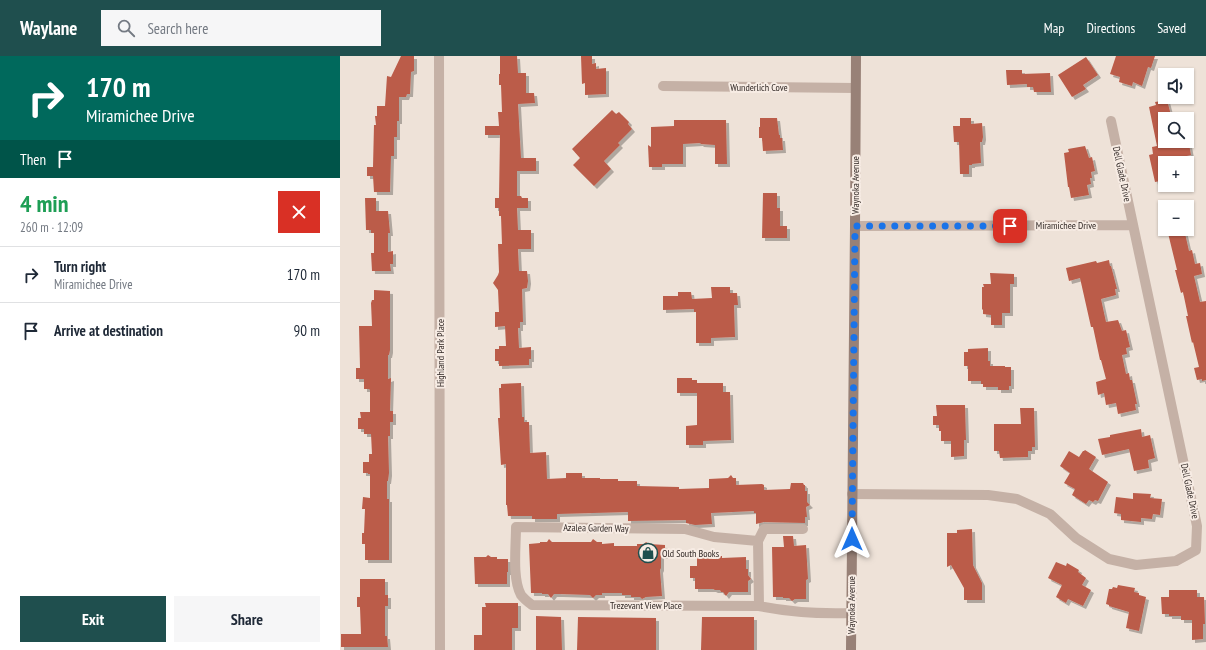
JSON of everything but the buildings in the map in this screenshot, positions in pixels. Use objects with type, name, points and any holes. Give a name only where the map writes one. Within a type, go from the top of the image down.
[{"type":"street","name":"Highland Park Place","points":[[439,56],[440,650]]},
{"type":"street","name":"Waynoka Avenue","points":[[851,650],[856,56]]},
{"type":"street","name":"Wunderlich Cove","points":[[663,86],[856,88]]},
{"type":"street","name":"Dell Glade Drive","points":[[852,494],[988,495],[1017,499],[1050,514],[1076,538],[1110,559],[1136,565],[1176,561],[1196,550],[1197,526],[1111,121]]},
{"type":"street","name":"Miramichee Drive","points":[[855,226],[1133,225]]},
{"type":"street","name":"Azalea Garden Way","points":[[532,605],[521,595],[516,582],[516,527],[685,528],[714,538],[758,541]]},
{"type":"street","points":[[803,529],[764,529],[758,541],[759,606],[804,612],[851,613]]},
{"type":"street","name":"Trezevant View Place","points":[[532,605],[759,606]]},
{"type":"place","name":"Old South Books","points":[[648,553]]},
{"type":"route","points":[[852,539],[855,226],[1010,226]]}]
